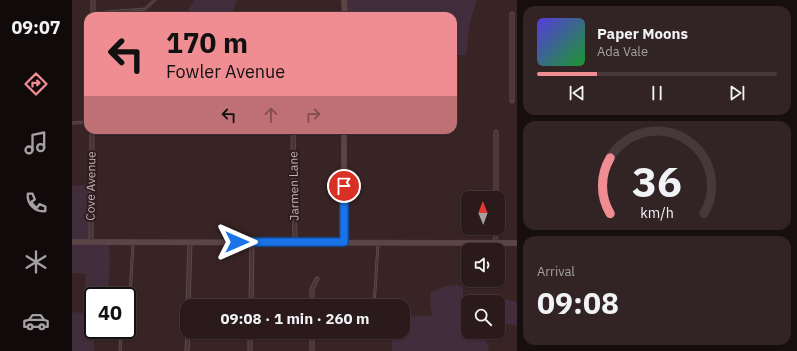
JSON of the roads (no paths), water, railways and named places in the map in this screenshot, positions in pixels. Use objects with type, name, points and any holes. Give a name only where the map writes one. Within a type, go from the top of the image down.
[{"type":"street","points":[[93,0],[93,12]]},
{"type":"street","points":[[344,0],[345,12]]},
{"type":"street","points":[[512,14],[515,56],[512,101]]},
{"type":"street","points":[[496,132],[496,191]]},
{"type":"street","name":"Cove Avenue","points":[[91,242],[92,134]]},
{"type":"street","name":"Jarmen Lane","points":[[293,134],[294,242]]},
{"type":"street","points":[[344,134],[344,242]]},
{"type":"street","points":[[72,242],[496,243],[496,235]]},
{"type":"street","points":[[188,299],[190,242]]},
{"type":"street","points":[[251,299],[252,242]]},
{"type":"street","points":[[505,243],[517,243]]},
{"type":"street","points":[[312,299],[312,289],[317,279]]},
{"type":"street","points":[[187,351],[188,339]]},
{"type":"street","points":[[250,339],[250,351]]},
{"type":"street","points":[[312,339],[312,351]]},
{"type":"lane","points":[[119,12],[145,9],[155,0]]},
{"type":"lane","points":[[72,123],[84,122]]},
{"type":"lane","points":[[130,287],[133,242]]},
{"type":"lane","points":[[374,299],[378,242]]},
{"type":"lane","points":[[120,351],[121,339]]}]
